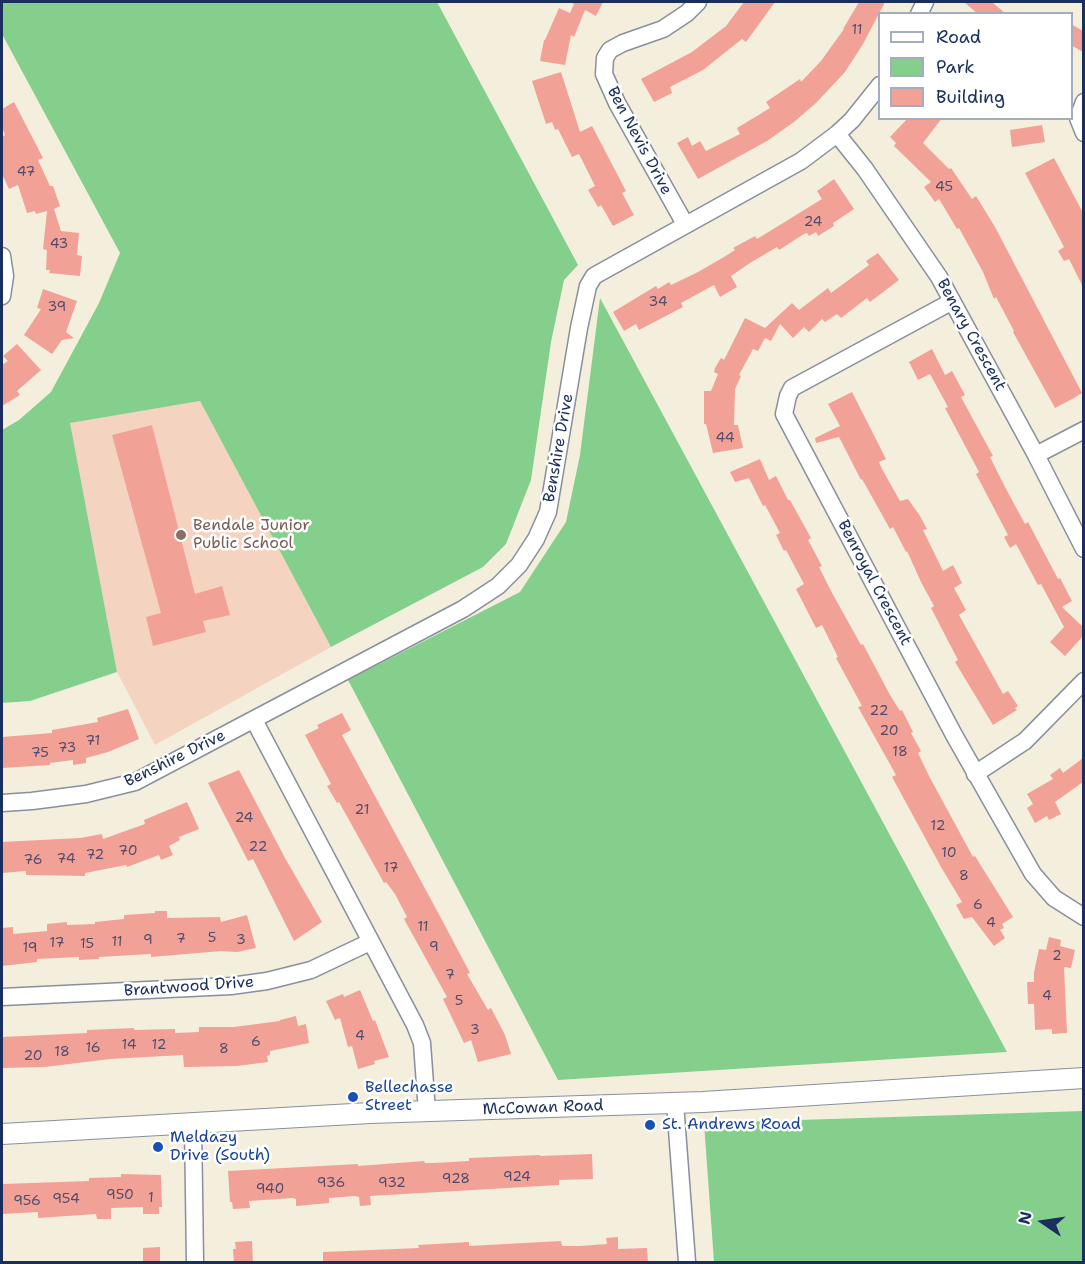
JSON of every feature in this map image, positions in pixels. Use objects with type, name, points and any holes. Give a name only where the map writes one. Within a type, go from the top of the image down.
[{"type":"main road","name":"McCowan Road","points":[[2,1134],[370,1113],[675,1103],[1083,1078]]},
{"type":"street","name":"Ben Nevis Drive","points":[[685,224],[617,103],[604,74],[605,58],[610,50],[663,29],[687,13],[698,2]]},
{"type":"street","name":"Benshire Drive","points":[[2,803],[86,794],[135,782],[463,609],[498,586],[519,565],[536,539],[548,512],[588,285],[594,276],[778,175],[837,134],[852,120],[878,86]]},
{"type":"street","points":[[1083,102],[1078,118],[1083,133]]},
{"type":"street","name":"Benary Crescent","points":[[837,134],[907,227],[939,277],[1036,455],[1083,549]]},
{"type":"street","points":[[2,256],[5,276],[2,296]]},
{"type":"street","name":"Benroyal Crescent","points":[[951,302],[792,388],[784,414],[975,774],[1041,886],[1067,908],[1083,917]]},
{"type":"street","points":[[1036,455],[1083,430]]},
{"type":"street","points":[[975,774],[1025,741],[1083,681]]},
{"type":"street","points":[[254,720],[370,942],[408,1008],[422,1043],[427,1112]]},
{"type":"street","name":"Brantwood Drive","points":[[2,997],[231,986],[267,981],[311,970],[370,942]]},
{"type":"street","points":[[675,1103],[687,1263]]},
{"type":"street","points":[[193,1124],[195,1263]]},
{"type":"shaded area","name":"Bendale Junior Public School","points":[[200,401],[331,647],[155,745],[117,672],[69,423]]},
{"type":"green space","points":[[2,2],[437,2],[578,265],[564,280],[551,342],[531,480],[506,544],[483,567],[331,647],[200,401],[70,423],[117,672],[30,701],[2,703],[2,430],[19,420],[51,392],[99,303],[120,253],[2,34]]},
{"type":"green space","points":[[600,298],[1007,1052],[558,1080],[348,680],[520,592],[566,522],[580,455]]},
{"type":"green space","points":[[1083,1111],[1083,1262],[714,1262],[704,1123]]},
{"type":"building","points":[[569,2],[603,2],[596,16],[585,10],[574,37],[571,35],[565,65],[540,61],[544,40],[559,8],[570,13],[574,4]]},
{"type":"building","points":[[744,2],[775,2],[746,42],[742,39],[703,70],[670,87],[672,93],[654,102],[641,79],[692,52],[726,26]]},
{"type":"building","points":[[859,2],[885,2],[845,72],[816,103],[767,141],[698,179],[677,143],[688,137],[692,146],[700,141],[706,151],[740,134],[737,128],[770,108],[766,102],[800,79],[801,82],[821,61]]},
{"type":"building","points":[[964,2],[992,2],[1004,12],[976,12]]},
{"type":"building","points":[[1073,25],[1083,31],[1083,52],[1073,46]]},
{"type":"building","points":[[561,72],[580,132],[592,126],[626,191],[622,193],[634,215],[613,226],[601,205],[598,207],[588,190],[595,186],[579,154],[572,157],[558,129],[555,130],[552,122],[546,124],[532,81]]},
{"type":"building","points":[[14,102],[43,158],[38,160],[50,186],[53,186],[60,206],[54,209],[61,231],[79,233],[77,255],[82,256],[80,276],[49,273],[50,270],[46,270],[47,250],[43,249],[47,211],[36,214],[35,211],[27,213],[18,185],[9,189],[2,174],[2,137],[5,135],[2,127],[2,109]]},
{"type":"building","points":[[906,120],[940,120],[923,143],[949,169],[951,168],[972,199],[976,196],[995,227],[1082,393],[1055,408],[996,297],[994,299],[983,272],[959,228],[957,229],[939,199],[935,202],[924,187],[931,182],[894,146],[896,143],[890,137]]},
{"type":"building","points":[[1042,125],[1045,142],[1012,147],[1010,130]]},
{"type":"building","points":[[1054,158],[1083,213],[1083,287],[1069,259],[1064,261],[1058,251],[1064,247],[1025,173]]},
{"type":"building","points":[[834,179],[854,209],[833,223],[834,226],[818,236],[816,232],[809,236],[807,233],[804,234],[779,250],[777,247],[750,263],[731,276],[737,287],[720,297],[714,285],[681,303],[683,307],[639,330],[636,324],[624,331],[613,312],[656,286],[658,289],[669,282],[671,285],[724,257],[735,250],[733,248],[755,236],[757,239],[822,199],[817,191]]},
{"type":"building","points":[[878,253],[899,280],[870,302],[867,298],[841,318],[837,314],[825,322],[822,319],[809,332],[804,327],[793,338],[780,324],[771,341],[765,338],[758,351],[753,349],[739,375],[741,376],[735,389],[734,425],[738,425],[743,448],[713,453],[706,424],[704,424],[704,391],[711,391],[718,374],[714,372],[715,368],[721,358],[724,360],[745,318],[765,328],[792,303],[799,310],[828,288],[831,293],[869,265],[866,261]]},
{"type":"building","points":[[43,289],[77,301],[66,332],[74,338],[62,340],[52,354],[24,335],[41,309],[37,308]]},
{"type":"building","points":[[17,344],[41,370],[17,391],[20,395],[2,406],[2,365],[8,361],[3,356]]},
{"type":"building","points":[[932,349],[945,375],[952,371],[965,395],[961,397],[993,456],[990,457],[1005,487],[1025,524],[1028,522],[1072,601],[1062,607],[1083,627],[1083,636],[1065,656],[1050,642],[1064,627],[1016,544],[1010,548],[1004,537],[1008,535],[976,474],[979,472],[945,408],[948,407],[930,374],[918,380],[909,362]]},
{"type":"building","points":[[852,392],[886,459],[879,462],[900,501],[908,499],[920,516],[927,529],[923,530],[943,571],[953,565],[962,583],[954,588],[966,610],[959,615],[1003,694],[1008,691],[1018,706],[1015,708],[1017,710],[993,725],[955,662],[958,660],[931,608],[934,606],[907,551],[893,527],[890,529],[839,437],[816,443],[815,438],[840,426],[828,404]]},
{"type":"building","points":[[152,425],[195,594],[222,586],[230,615],[203,621],[206,632],[153,646],[146,617],[161,613],[112,435]]},
{"type":"building","points":[[760,459],[769,480],[776,476],[811,538],[808,540],[822,566],[819,567],[890,695],[900,711],[902,710],[921,751],[918,753],[929,776],[973,857],[975,856],[1013,917],[1002,924],[1004,928],[1000,930],[1005,938],[994,946],[972,917],[964,919],[956,905],[962,902],[892,777],[896,775],[858,707],[862,706],[836,658],[838,657],[822,625],[816,628],[796,589],[804,584],[776,535],[780,533],[765,505],[763,506],[749,478],[735,482],[730,472]]},
{"type":"building","points":[[128,709],[139,739],[86,758],[86,763],[73,765],[73,760],[50,763],[50,765],[2,768],[2,737],[52,733],[52,730],[98,722],[97,718]]},
{"type":"building","points":[[342,713],[351,730],[342,735],[470,973],[467,974],[488,1010],[491,1008],[505,1035],[511,1054],[478,1062],[471,1040],[464,1043],[443,999],[447,997],[404,919],[407,917],[395,894],[386,882],[384,883],[339,802],[337,803],[327,786],[331,784],[305,735],[319,728],[317,725]]},
{"type":"building","points":[[1083,758],[1083,782],[1055,802],[1061,814],[1049,820],[1047,816],[1035,823],[1027,808],[1033,804],[1027,794],[1053,779],[1050,775],[1060,768],[1063,773]]},
{"type":"building","points":[[239,770],[285,858],[322,922],[294,941],[253,859],[248,861],[208,783]]},
{"type":"building","points":[[187,802],[199,829],[179,837],[180,840],[169,846],[173,855],[161,860],[159,855],[127,867],[126,865],[85,873],[85,876],[26,875],[26,871],[2,873],[2,842],[80,838],[102,834],[103,839],[145,824],[144,820]]},
{"type":"building","points":[[155,911],[167,911],[167,918],[220,917],[221,922],[247,915],[256,948],[237,952],[221,951],[151,957],[151,954],[79,960],[79,957],[37,959],[37,962],[2,966],[2,928],[13,927],[13,934],[47,931],[47,924],[67,922],[67,925],[95,924],[95,922],[124,919],[124,915],[155,913]]},
{"type":"building","points":[[1049,937],[1061,940],[1060,946],[1075,950],[1071,968],[1064,967],[1067,1033],[1052,1034],[1052,1029],[1035,1030],[1034,1004],[1028,1004],[1027,982],[1034,982],[1039,949],[1046,950]]},
{"type":"building","points":[[360,990],[373,1021],[375,1020],[389,1057],[358,1069],[352,1046],[348,1047],[340,1018],[335,1020],[326,1001]]},
{"type":"building","points":[[296,1016],[298,1026],[306,1024],[309,1043],[270,1051],[270,1055],[267,1056],[268,1062],[237,1066],[184,1067],[183,1055],[110,1059],[45,1067],[2,1068],[2,1037],[134,1028],[134,1030],[175,1029],[175,1033],[199,1032],[199,1027],[234,1027],[280,1021]]},
{"type":"building","points":[[592,1154],[593,1179],[559,1180],[559,1185],[370,1196],[371,1205],[360,1206],[359,1197],[355,1196],[329,1198],[329,1203],[296,1206],[296,1199],[293,1198],[249,1201],[250,1208],[233,1209],[232,1202],[230,1202],[228,1171]]},
{"type":"building","points":[[121,1174],[161,1175],[162,1207],[159,1207],[159,1214],[143,1214],[143,1207],[111,1208],[111,1219],[97,1219],[96,1214],[38,1218],[38,1212],[2,1214],[2,1184],[89,1181],[89,1178],[121,1177]]},
{"type":"building","points":[[618,1237],[618,1249],[647,1248],[648,1263],[323,1263],[323,1252],[419,1248],[418,1245],[469,1242],[469,1246],[561,1241],[562,1246],[580,1246],[607,1244],[606,1238]]},
{"type":"building","points":[[252,1241],[253,1263],[234,1263],[235,1242]]},
{"type":"building","points":[[160,1247],[160,1263],[143,1263],[143,1248]]},
{"type":"place","name":"Bendale Junior Public School","points":[[181,535]]},
{"type":"place","name":"Bellechasse Street","points":[[353,1097]]},
{"type":"place","name":"St. Andrews Road","points":[[650,1125]]},
{"type":"place","name":"Meldazy Drive (South)","points":[[158,1147]]}]
